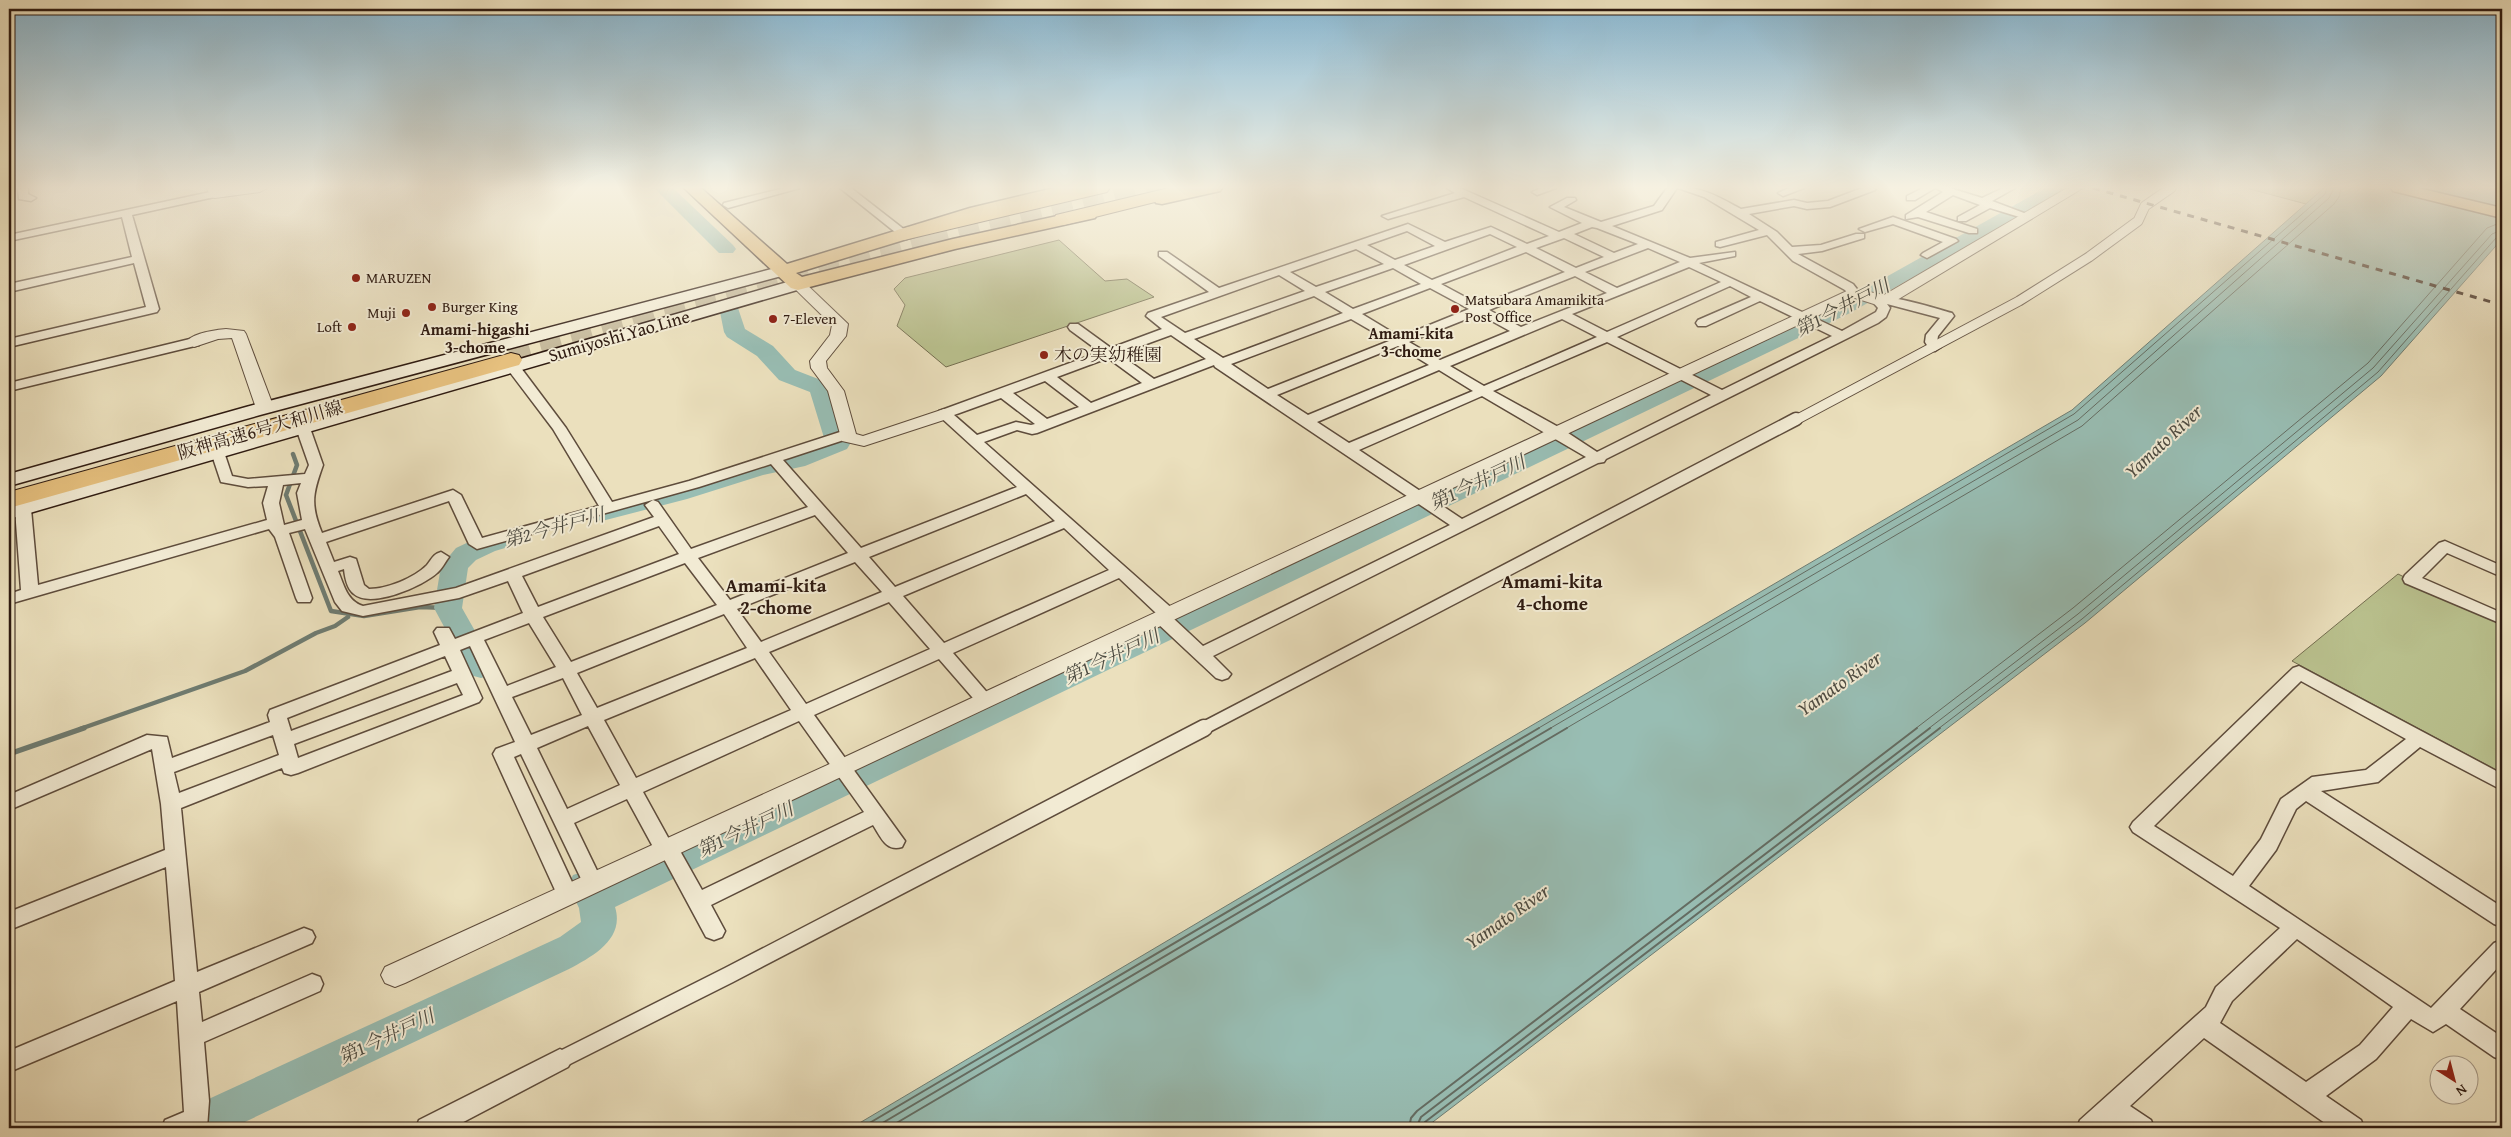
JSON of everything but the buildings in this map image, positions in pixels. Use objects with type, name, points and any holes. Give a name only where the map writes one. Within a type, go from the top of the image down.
[{"type":"highway","name":"阪神高速6号大和川線","points":[[9,490],[510,360]]},
{"type":"highway","name":"阪神高速6号大和川線","points":[[14,508],[510,360]]},
{"type":"main road","points":[[755,241],[796,275]]},
{"type":"main road","points":[[763,241],[796,275]]},
{"type":"main road","points":[[796,275],[885,241]]},
{"type":"main road","points":[[796,275],[966,241]]},
{"type":"main road","name":"Sumiyoshi Yao Line","points":[[14,508],[303,428],[510,360],[796,275]]},
{"type":"main road","name":"Sumiyoshi Yao Line","points":[[9,480],[266,408],[669,303],[796,275]]},
{"type":"street","points":[[9,343],[153,309],[133,241]]},
{"type":"street","points":[[1369,241],[1152,316],[1462,526]]},
{"type":"street","points":[[1434,241],[1443,246]]},
{"type":"street","points":[[317,540],[453,495],[477,544],[694,484],[840,437],[864,441],[944,414],[1109,353],[1316,292],[1458,241]]},
{"type":"street","points":[[1514,241],[1617,292]]},
{"type":"street","points":[[974,442],[1016,426],[1032,430],[1152,384],[1354,314],[1546,241]]},
{"type":"street","points":[[1576,241],[1614,257]]},
{"type":"street","points":[[1640,241],[1691,262],[1801,318],[1842,336]]},
{"type":"street","points":[[1720,244],[1731,241]]},
{"type":"street","points":[[1779,241],[1797,259],[1849,287],[1855,293],[1948,316],[1932,334],[1930,342],[1936,347]]},
{"type":"street","points":[[1789,251],[1822,248],[1841,241]]},
{"type":"street","points":[[1927,255],[1952,241]]},
{"type":"street","points":[[1880,300],[1979,241]]},
{"type":"street","points":[[428,1128],[729,975],[1936,347],[2019,301],[2111,241]]},
{"type":"street","points":[[1266,394],[1648,244]]},
{"type":"street","points":[[1358,245],[1521,332]]},
{"type":"street","points":[[1164,254],[1218,293]]},
{"type":"street","points":[[1306,421],[1691,262],[1731,254]]},
{"type":"street","points":[[9,288],[138,259]]},
{"type":"street","points":[[1280,271],[1599,459]]},
{"type":"street","points":[[796,275],[846,313],[852,324],[846,337],[821,354],[818,361],[819,368],[836,390],[840,437]]},
{"type":"street","points":[[1348,449],[1730,282]]},
{"type":"street","points":[[395,975],[842,769],[1855,293]]},
{"type":"street","points":[[1702,323],[1760,297]]},
{"type":"street","points":[[1201,654],[1599,459],[1874,320],[1882,314],[1884,308],[1880,300]]},
{"type":"street","points":[[1562,314],[1723,396]]},
{"type":"street","points":[[1074,327],[1152,384]]},
{"type":"street","points":[[9,386],[194,342],[228,332],[238,334],[266,408]]},
{"type":"street","points":[[510,360],[559,428],[608,508]]},
{"type":"street","points":[[1047,376],[1089,408]]},
{"type":"street","points":[[1003,392],[1045,425]]},
{"type":"street","points":[[944,414],[1121,572],[1222,674]]},
{"type":"street","points":[[303,428],[316,465],[293,480],[271,503],[304,598]]},
{"type":"street","points":[[218,452],[226,479],[248,483],[293,480]]},
{"type":"street","points":[[774,458],[985,701]]},
{"type":"street","points":[[293,480],[305,493],[307,523],[317,540],[341,598],[348,607],[363,611],[459,593],[663,519]]},
{"type":"street","points":[[502,694],[1028,488]]},
{"type":"street","points":[[653,505],[895,841]]},
{"type":"street","points":[[14,508],[30,593]]},
{"type":"street","points":[[446,639],[473,698],[291,768],[277,715],[446,639],[474,637],[819,508]]},
{"type":"street","points":[[580,889],[503,754],[1066,522]]},
{"type":"street","points":[[9,600],[280,528],[307,523]]},
{"type":"street","points":[[2502,572],[2444,546],[2411,579],[2502,619]]},
{"type":"street","points":[[328,569],[350,562],[358,590],[364,594],[372,595],[403,586],[417,579],[432,569],[441,557]]},
{"type":"street","points":[[563,819],[803,711],[1121,572]]},
{"type":"street","points":[[512,573],[631,788],[714,931]]},
{"type":"street","points":[[474,637],[563,819],[580,889]]},
{"type":"street","points":[[2502,783],[2299,672],[2140,827],[2296,927],[2433,1022],[2502,948]]},
{"type":"street","points":[[164,768],[284,741],[462,674]]},
{"type":"street","points":[[2235,888],[2269,844],[2288,804],[2319,782],[2371,777],[2420,737]]},
{"type":"street","points":[[171,804],[284,741]]},
{"type":"street","points":[[9,804],[147,742],[160,742],[171,804],[187,986],[191,1037],[190,1123]]},
{"type":"street","points":[[2306,791],[2502,918]]},
{"type":"street","points":[[698,902],[876,814]]},
{"type":"street","points":[[9,921],[176,854]]},
{"type":"street","points":[[2089,1128],[2214,1014],[2224,994],[2296,927]]},
{"type":"street","points":[[9,1062],[304,937]]},
{"type":"street","points":[[191,1037],[312,984]]},
{"type":"street","points":[[2306,1097],[2332,1075],[2368,1052],[2408,1006]]},
{"type":"street","points":[[2443,1010],[2502,1050]]},
{"type":"street","points":[[2203,1024],[2352,1128]]},
{"type":"street","points":[[2112,1107],[2142,1128]]},
{"type":"green space","points":[[1060,241],[1105,281],[1127,279],[1154,297],[946,367],[897,326],[905,305],[894,289],[905,278]]},
{"type":"green space","points":[[2398,574],[2502,624],[2502,773],[2292,661]]},
{"type":"water","name":"Yamato River","points":[[2264,241],[2500,241],[2381,376],[2085,623],[1425,1128],[851,1128],[1476,758],[2072,410]]},
{"type":"waterway","points":[[718,241],[726,249]]},
{"type":"waterway","name":"第1今井戸川","points":[[594,901],[1843,309],[1963,241]]},
{"type":"waterway","name":"第2今井戸川","points":[[602,513],[678,494],[757,469],[796,461],[838,444],[831,426],[824,395],[818,387],[787,375],[765,351],[735,332],[731,312]]},
{"type":"waterway","points":[[293,454],[297,465],[286,495],[331,611],[364,616],[420,607],[448,608]]},
{"type":"waterway","name":"第2今井戸川","points":[[481,668],[448,608],[455,566],[466,554],[485,545],[512,537]]},
{"type":"waterway","points":[[80,729],[245,671],[316,633],[335,626],[348,617]]},
{"type":"waterway","points":[[9,754],[84,728]]},
{"type":"waterway","name":"第1今井戸川","points":[[191,1128],[329,1061],[537,967],[573,948],[587,939],[599,926],[599,914],[586,885]]},
{"type":"tunnel","points":[[633,318],[917,241]]},
{"type":"tunnel","points":[[929,246],[949,241]]},
{"type":"tunnel","points":[[511,360],[656,320]]},
{"type":"railway","points":[[2278,241],[2502,305]]},
{"type":"place","name":"MARUZEN","points":[[356,278]]},
{"type":"place","name":"Burger King","points":[[432,307]]},
{"type":"place","name":"Matsubara Amamikita Post Office","points":[[1455,309]]},
{"type":"place","name":"Muji","points":[[406,313]]},
{"type":"place","name":"7-Eleven","points":[[773,319]]},
{"type":"place","name":"Loft","points":[[352,327]]},
{"type":"place","name":"木の実幼稚園","points":[[1044,355]]},
{"type":"district","name":"Amami-higashi 3-chome","points":[[475,338]]},
{"type":"district","name":"Amami-kita 3-chome","points":[[1411,342]]},
{"type":"district","name":"Amami-kita 4-chome","points":[[1552,592]]},
{"type":"district","name":"Amami-kita 2-chome","points":[[776,596]]}]
